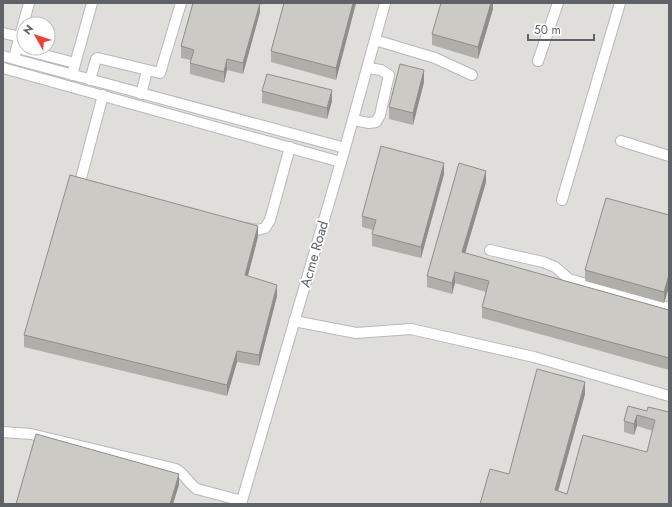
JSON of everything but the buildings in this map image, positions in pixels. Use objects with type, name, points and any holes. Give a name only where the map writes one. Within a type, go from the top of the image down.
[{"type":"street","points":[[26,16],[29,3]]},
{"type":"street","points":[[72,75],[92,3]]},
{"type":"street","points":[[90,80],[98,58],[158,74],[162,71],[181,3]]},
{"type":"street","name":"Acme Road","points":[[242,503],[294,321],[342,162],[386,3]]},
{"type":"street","points":[[538,61],[558,3]]},
{"type":"street","points":[[562,200],[620,3]]},
{"type":"street","points":[[3,33],[16,36]]},
{"type":"street","points":[[375,40],[435,58],[472,75]]},
{"type":"street","points":[[6,59],[16,49]]},
{"type":"street","points":[[48,56],[75,63]]},
{"type":"street","points":[[6,59],[72,75],[345,148]]},
{"type":"street","points":[[3,68],[342,162]]},
{"type":"street","points":[[353,120],[369,123],[376,122],[380,115],[389,75],[381,70],[368,68]]},
{"type":"street","points":[[141,94],[147,71]]},
{"type":"street","points":[[80,182],[104,95]]},
{"type":"street","points":[[231,132],[234,119]]},
{"type":"street","points":[[621,141],[669,156]]},
{"type":"street","points":[[239,227],[257,230],[265,228],[270,220],[290,147]]},
{"type":"street","points":[[490,250],[543,262],[555,267],[568,279],[669,308]]},
{"type":"street","points":[[294,321],[356,333],[411,329],[534,357],[669,396]]},
{"type":"street","points":[[3,432],[31,434],[176,469],[181,472],[192,486],[197,489],[242,503]]},
{"type":"shaded area","points":[[3,3],[669,3],[669,504],[3,504]]}]
